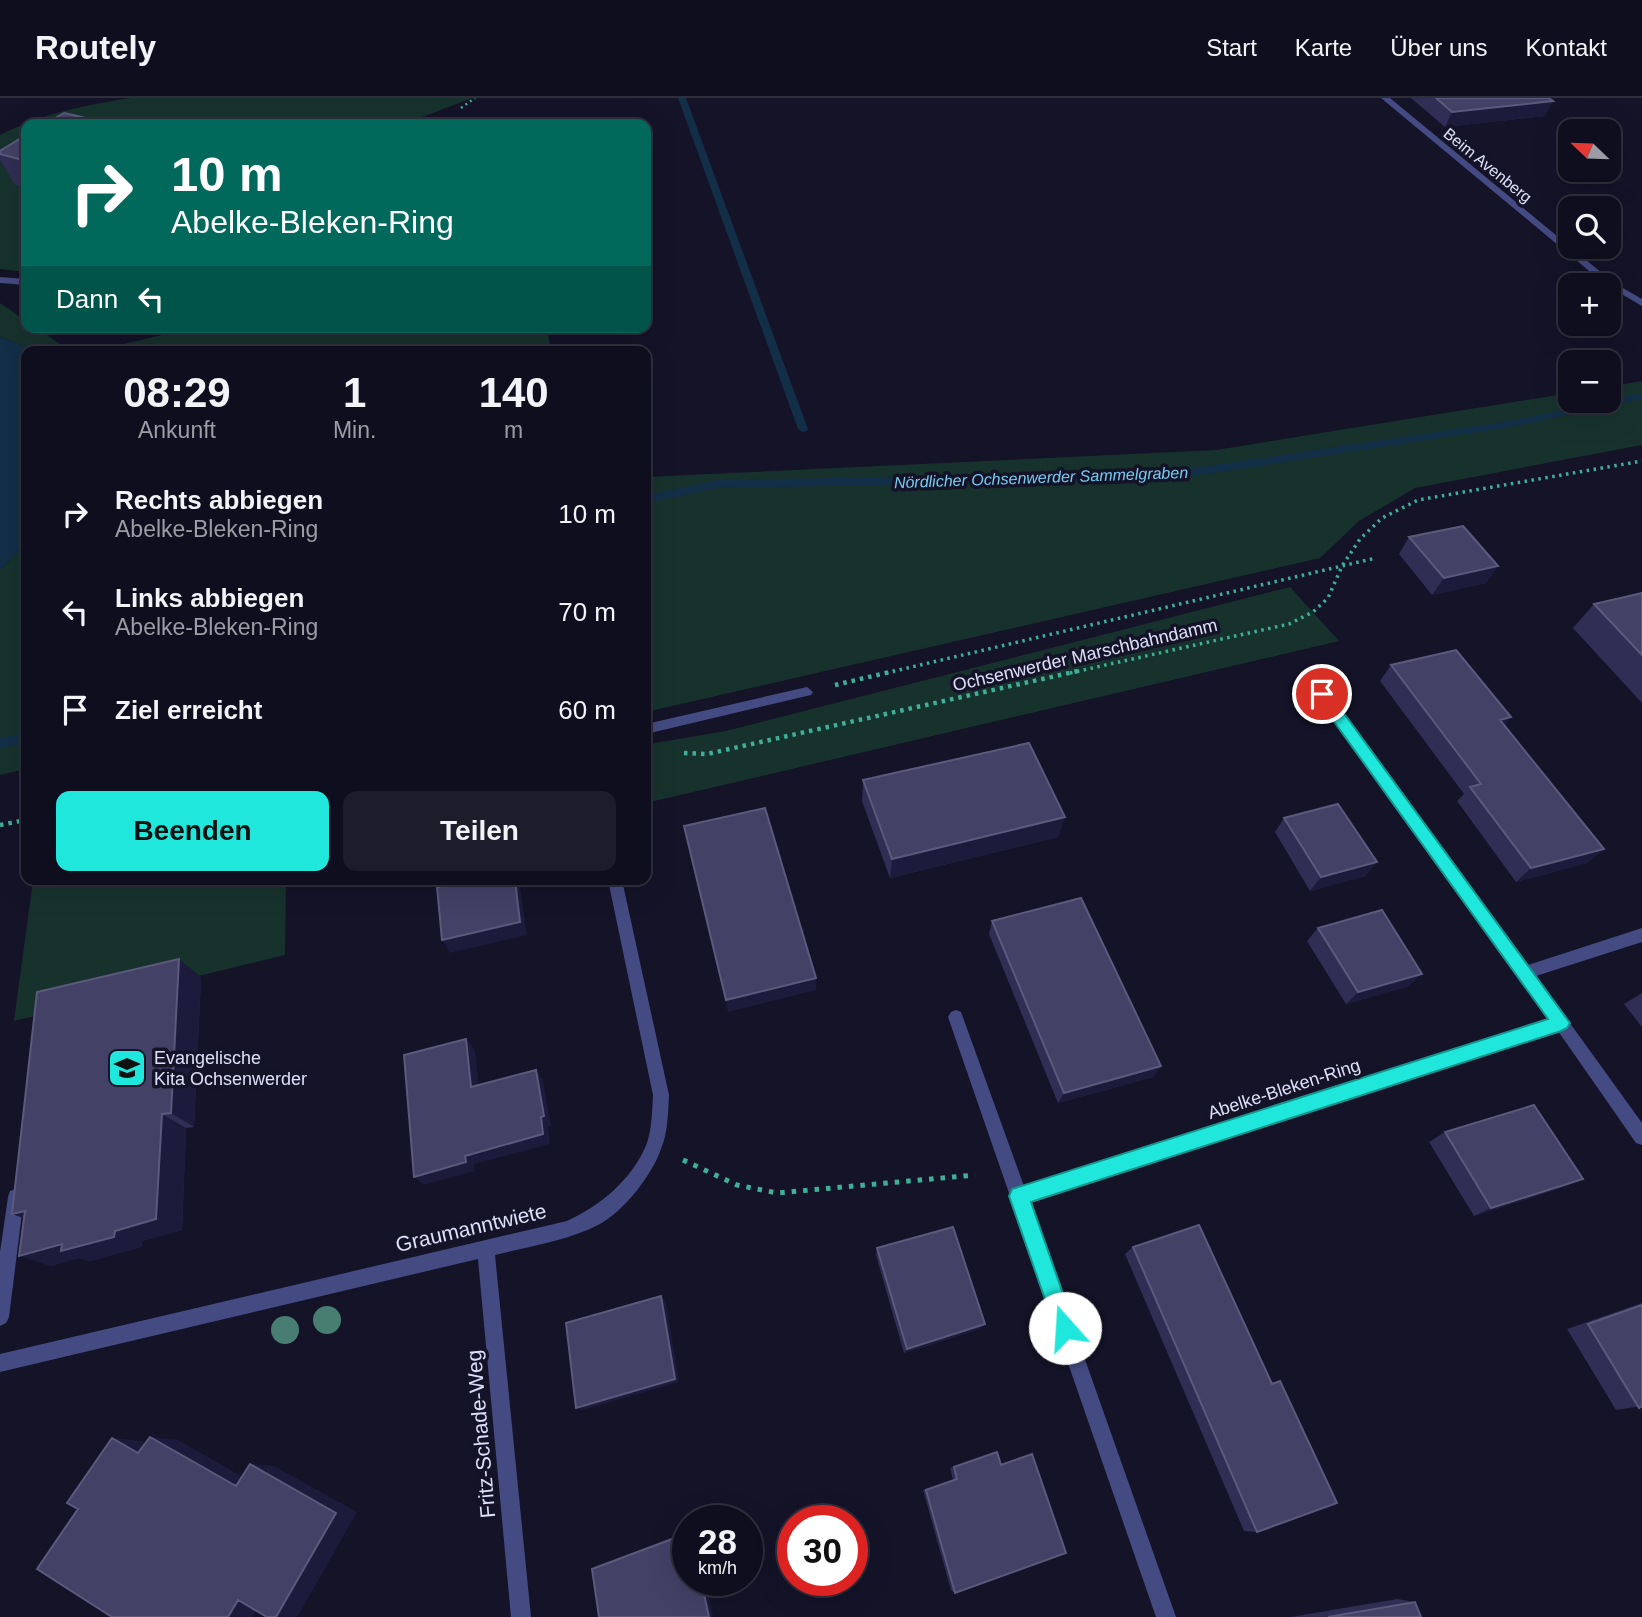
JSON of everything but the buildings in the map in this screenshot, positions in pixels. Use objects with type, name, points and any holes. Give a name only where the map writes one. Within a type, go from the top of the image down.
[{"type":"street","name":"Beim Avenberg","points":[[1385,98],[1611,285],[1642,303]]},
{"type":"street","points":[[0,280],[21,282]]},
{"type":"street","points":[[651,728],[807,692]]},
{"type":"street","points":[[1322,694],[1642,1137]]},
{"type":"street","name":"Graumanntwiete","points":[[0,1363],[567,1229],[595,1217],[614,1203],[629,1186],[654,1147],[661,1095],[616,885]]},
{"type":"street","points":[[1525,973],[1642,935]]},
{"type":"street","points":[[956,1017],[1166,1617]]},
{"type":"street","name":"Abelke-Bleken-Ring","points":[[1019,1196],[1561,1023]]},
{"type":"street","points":[[0,1317],[18,1184]]},
{"type":"street","name":"Fritz-Schade-Weg","points":[[486,1247],[521,1617]]},
{"type":"path","name":"Ochsenwerder Marschbahndamm","points":[[707,754],[1289,624],[1313,612],[1328,598],[1342,566],[1360,539],[1382,518],[1418,500],[1642,461]]},
{"type":"path","points":[[807,692],[1376,558]]},
{"type":"path","points":[[0,825],[21,821]]},
{"type":"path","points":[[654,1147],[737,1185],[777,1193],[1010,1172]]},
{"type":"green space","points":[[131,98],[472,98],[417,119],[38,119]]},
{"type":"green space","points":[[21,126],[21,271],[0,269],[0,135]]},
{"type":"green space","points":[[0,303],[21,318],[21,333],[44,333],[63,346],[23,346],[0,337]]},
{"type":"green space","points":[[171,333],[548,333],[550,346],[115,346]]},
{"type":"green space","points":[[1642,381],[1642,445],[1415,488],[1359,521],[1320,558],[651,711],[651,477],[1216,450],[1558,395],[1558,413],[1621,413],[1621,385]]},
{"type":"green space","points":[[21,548],[21,770],[0,775],[0,570]]},
{"type":"green space","points":[[1290,587],[1339,641],[651,802],[651,746],[655,743],[726,731]]},
{"type":"green space","points":[[32,885],[286,885],[285,955],[14,1021]]},
{"type":"water","points":[[0,337],[23,346],[21,346],[21,548],[0,570]]},
{"type":"waterway","points":[[682,98],[803,429]]},
{"type":"waterway","name":"Nördlicher Ochsenwerder Sammelgraben","points":[[651,498],[718,484],[1168,476],[1510,424],[1642,396]]},
{"type":"waterway","name":"Nördlicher Ochsenwerder Sammelgraben","points":[[0,743],[21,739]]},
{"type":"place","name":"Evangelische Kita Ochsenwerder","points":[[127,1068]]},
{"type":"route","points":[[1065,1328],[1019,1196],[1561,1023],[1322,694]]}]
